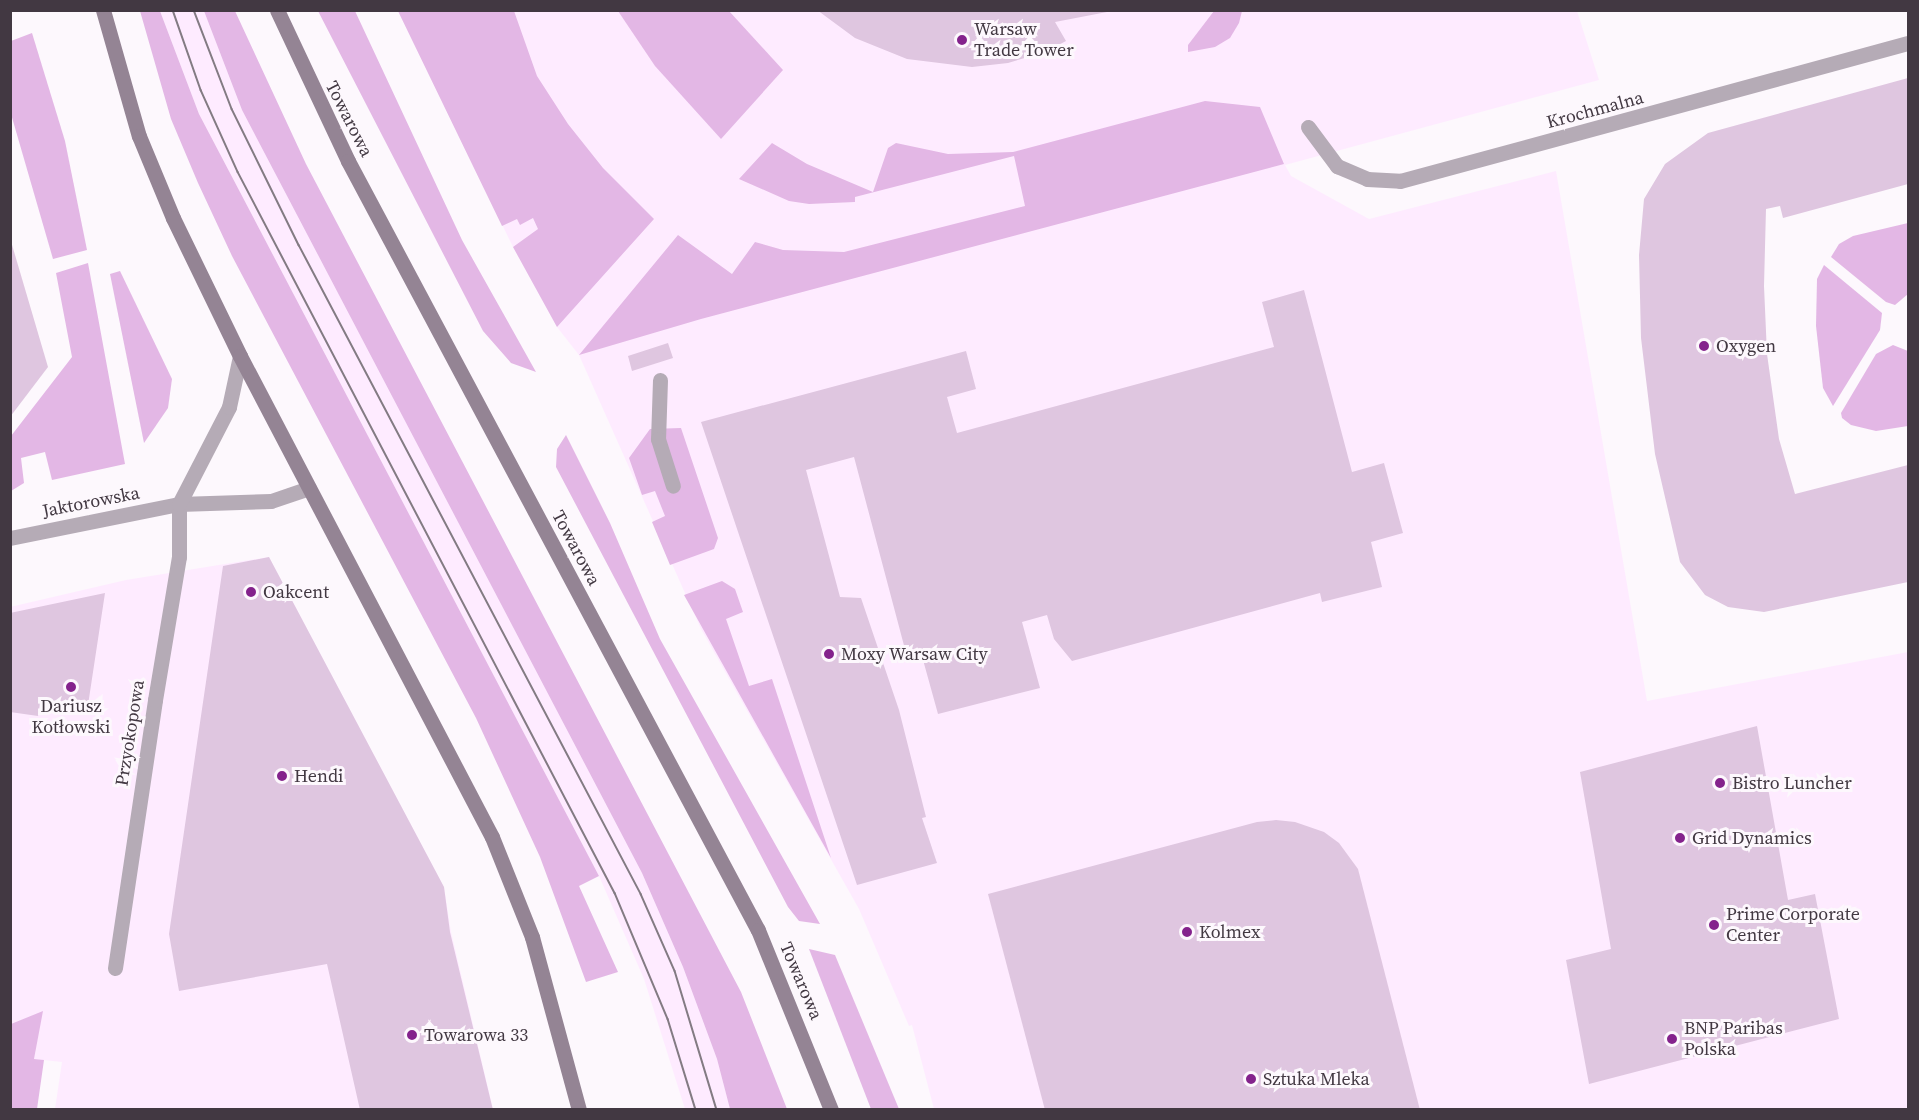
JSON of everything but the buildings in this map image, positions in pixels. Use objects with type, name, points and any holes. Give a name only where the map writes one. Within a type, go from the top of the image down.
[{"type":"main road","points":[[103,10],[139,136],[173,218],[240,356],[492,837],[532,937],[579,1110]]},
{"type":"main road","name":"Towarowa","points":[[276,10],[348,161],[758,930],[831,1110]]},
{"type":"street","name":"Krochmalna","points":[[1308,128],[1337,166],[1367,179],[1400,181],[1908,43]]},
{"type":"street","points":[[179,504],[229,407],[240,356]]},
{"type":"street","points":[[660,380],[658,439],[673,486]]},
{"type":"street","name":"Jaktorowska","points":[[10,538],[179,504],[271,501],[309,488]]},
{"type":"street","name":"Przyokopowa","points":[[115,968],[179,557],[179,504]]},
{"type":"shaded area","points":[[140,11],[160,11],[199,114],[599,876],[579,886],[618,972],[586,982],[540,857],[476,718],[232,256],[198,183],[171,119]]},
{"type":"shaded area","points":[[160,11],[204,11],[242,110],[642,873],[683,967],[717,1059],[730,1109],[685,1109],[644,979],[599,876],[199,114]]},
{"type":"shaded area","points":[[204,11],[235,11],[306,164],[741,992],[787,1109],[730,1109],[717,1059],[683,967],[642,873],[242,110]]},
{"type":"shaded area","points":[[318,11],[355,11],[462,240],[536,372],[511,363],[483,331]]},
{"type":"shaded area","points":[[398,11],[1577,11],[1599,80],[1285,165],[1291,176],[1369,219],[1556,171],[1647,701],[1908,652],[1908,1109],[934,1109],[912,1025],[909,1026],[859,909],[701,629],[579,355],[557,327],[513,247]]},
{"type":"shaded area","points":[[398,11],[514,11],[537,76],[568,124],[603,168],[654,219],[557,327],[513,247],[538,229],[533,218],[520,225],[517,219],[502,226]]},
{"type":"shaded area","points":[[618,11],[729,11],[783,70],[721,139],[655,66]]},
{"type":"shaded area","points":[[1214,11],[1242,11],[1239,23],[1230,38],[1215,47],[1188,52],[1188,45]]},
{"type":"shaded area","points":[[32,33],[65,141],[87,250],[53,259],[11,114],[11,41]]},
{"type":"shaded area","points":[[1205,101],[1260,107],[1284,164],[701,319],[579,355],[678,235],[732,274],[755,242],[783,250],[844,252],[1025,206],[1014,156],[855,197],[855,202],[809,204],[789,201],[739,179],[772,143],[807,164],[873,192],[888,148],[896,143],[948,154],[1013,152]]},
{"type":"shaded area","points":[[1908,223],[1908,294],[1895,305],[1886,302],[1831,257],[1839,244],[1853,236]]},
{"type":"shaded area","points":[[88,263],[125,464],[52,480],[45,452],[21,458],[24,483],[11,491],[11,436],[72,357],[56,273]]},
{"type":"shaded area","points":[[1824,265],[1882,313],[1880,330],[1833,406],[1823,388],[1816,326],[1817,279]]},
{"type":"shaded area","points":[[120,271],[172,379],[168,408],[144,443],[110,274]]},
{"type":"shaded area","points":[[1893,345],[1908,351],[1908,426],[1876,431],[1851,425],[1842,418],[1841,413],[1876,354]]},
{"type":"shaded area","points":[[681,428],[718,538],[714,549],[670,565],[652,522],[665,516],[655,491],[642,495],[629,458],[650,429]]},
{"type":"shaded area","points":[[566,435],[610,523],[660,639],[820,924],[799,921],[788,907],[556,467],[557,449]]},
{"type":"shaded area","points":[[269,557],[444,887],[451,932],[493,1109],[55,1109],[62,1062],[34,1059],[42,1012],[11,1024],[10,607],[126,580]]},
{"type":"shaded area","points":[[722,581],[735,589],[743,612],[726,619],[749,686],[772,679],[831,858],[684,595]]},
{"type":"shaded area","points":[[809,949],[835,955],[899,1109],[871,1109]]},
{"type":"shaded area","points":[[43,1011],[34,1059],[44,1060],[37,1109],[11,1109],[11,1024]]},
{"type":"tram line","points":[[173,10],[201,90],[238,172],[615,893],[668,1019],[696,1110]]},
{"type":"tram line","points":[[194,10],[232,109],[299,245],[641,894],[675,971],[717,1110]]},
{"type":"place","name":"Warsaw Trade Tower","points":[[962,40]]},
{"type":"place","name":"Oxygen","points":[[1704,346]]},
{"type":"place","name":"Oakcent","points":[[251,592]]},
{"type":"place","name":"Moxy Warsaw City","points":[[829,654]]},
{"type":"place","name":"Dariusz Kotłowski","points":[[71,687]]},
{"type":"place","name":"Hendi","points":[[282,776]]},
{"type":"place","name":"Bistro Luncher","points":[[1720,783]]},
{"type":"place","name":"Grid Dynamics","points":[[1680,838]]},
{"type":"place","name":"Prime Corporate Center","points":[[1714,925]]},
{"type":"place","name":"Kolmex","points":[[1187,932]]},
{"type":"place","name":"Towarowa 33","points":[[412,1035]]},
{"type":"place","name":"BNP Paribas Polska","points":[[1672,1039]]},
{"type":"place","name":"Sztuka Mleka","points":[[1251,1079]]}]
